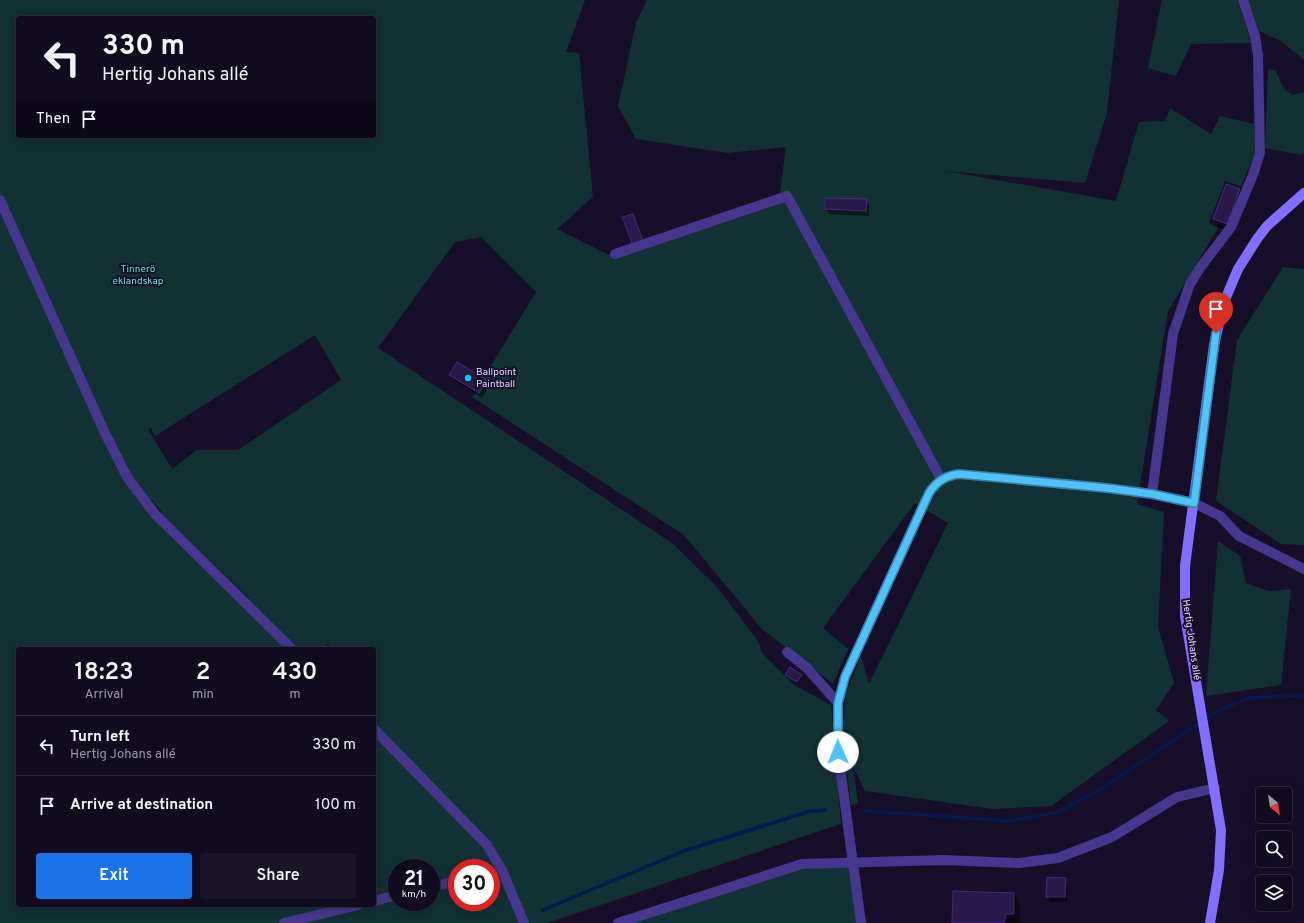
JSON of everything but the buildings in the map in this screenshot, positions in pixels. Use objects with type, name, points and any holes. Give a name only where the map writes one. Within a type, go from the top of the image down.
[{"type":"street","points":[[1152,494],[1173,334],[1179,314],[1190,284],[1200,268],[1231,227],[1260,153],[1258,55],[1255,36],[1243,0]]},
{"type":"street","name":"Hertig Johans allé","points":[[1210,923],[1221,851],[1221,830],[1184,600],[1185,566],[1214,345],[1224,302],[1238,269],[1257,239],[1268,226],[1304,193]]},
{"type":"street","points":[[615,254],[787,196],[941,479]]},
{"type":"street","points":[[0,200],[104,431],[128,477],[155,514],[290,647]]},
{"type":"street","points":[[861,923],[838,752],[838,703],[845,677],[929,493],[934,485],[941,479],[959,474],[1152,494],[1194,503],[1220,516],[1239,536],[1304,569]]},
{"type":"street","points":[[787,652],[808,668],[838,703]]},
{"type":"street","points":[[376,731],[487,845],[502,870],[524,923]]},
{"type":"street","points":[[618,923],[802,864],[943,860],[1019,863],[1058,858],[1112,837],[1178,797],[1215,788]]},
{"type":"street","points":[[376,900],[388,897]]},
{"type":"street","points":[[284,923],[350,907]]},
{"type":"green space","name":"Tinnerö eklandskap","points":[[0,0],[585,0],[566,52],[579,53],[593,197],[557,229],[613,257],[779,200],[786,147],[728,153],[636,139],[618,106],[636,23],[647,0],[1119,0],[1107,113],[1085,183],[946,171],[1116,201],[1139,122],[1165,121],[1170,108],[1211,134],[1220,116],[1254,124],[1255,153],[1241,186],[1225,181],[1209,223],[1218,228],[1168,311],[1137,504],[1164,512],[1158,627],[1174,683],[1156,710],[1169,721],[1051,806],[992,809],[865,791],[853,766],[858,803],[851,806],[842,731],[846,694],[861,656],[869,684],[948,523],[915,503],[823,628],[848,649],[833,684],[762,629],[684,535],[472,397],[536,292],[481,237],[455,242],[378,348],[672,543],[717,587],[758,641],[762,653],[794,685],[831,705],[841,824],[547,923],[0,923]],"holes":[[[315,335],[341,380],[238,450],[197,450],[172,469],[148,429],[151,428],[155,436]],[[151,499],[168,520],[249,598],[243,600],[148,503]]]},
{"type":"green space","points":[[1162,0],[1237,0],[1252,43],[1191,44],[1176,76],[1148,68]]},
{"type":"green space","points":[[1248,0],[1304,0],[1304,60],[1281,41],[1259,31]]},
{"type":"green space","points":[[1268,69],[1276,71],[1284,89],[1293,95],[1304,92],[1304,153],[1301,155],[1265,148]]},
{"type":"green space","points":[[1283,267],[1304,269],[1304,545],[1281,544],[1216,501],[1237,340]]},
{"type":"green space","points":[[1218,541],[1240,556],[1246,583],[1269,591],[1291,589],[1281,685],[1206,696]]},
{"type":"green space","points":[[854,864],[865,923],[614,923],[766,872]]},
{"type":"waterway","points":[[866,811],[1010,821],[1059,812],[1109,784],[1212,714],[1248,698],[1304,695]]},
{"type":"waterway","points":[[543,910],[684,851],[807,812],[825,810]]},
{"type":"place","name":"Ballpoint Paintball","points":[[468,378]]},
{"type":"route","points":[[838,752],[838,703],[845,677],[934,485],[941,479],[950,475],[959,474],[1107,488],[1152,494],[1194,503],[1216,333]]}]
